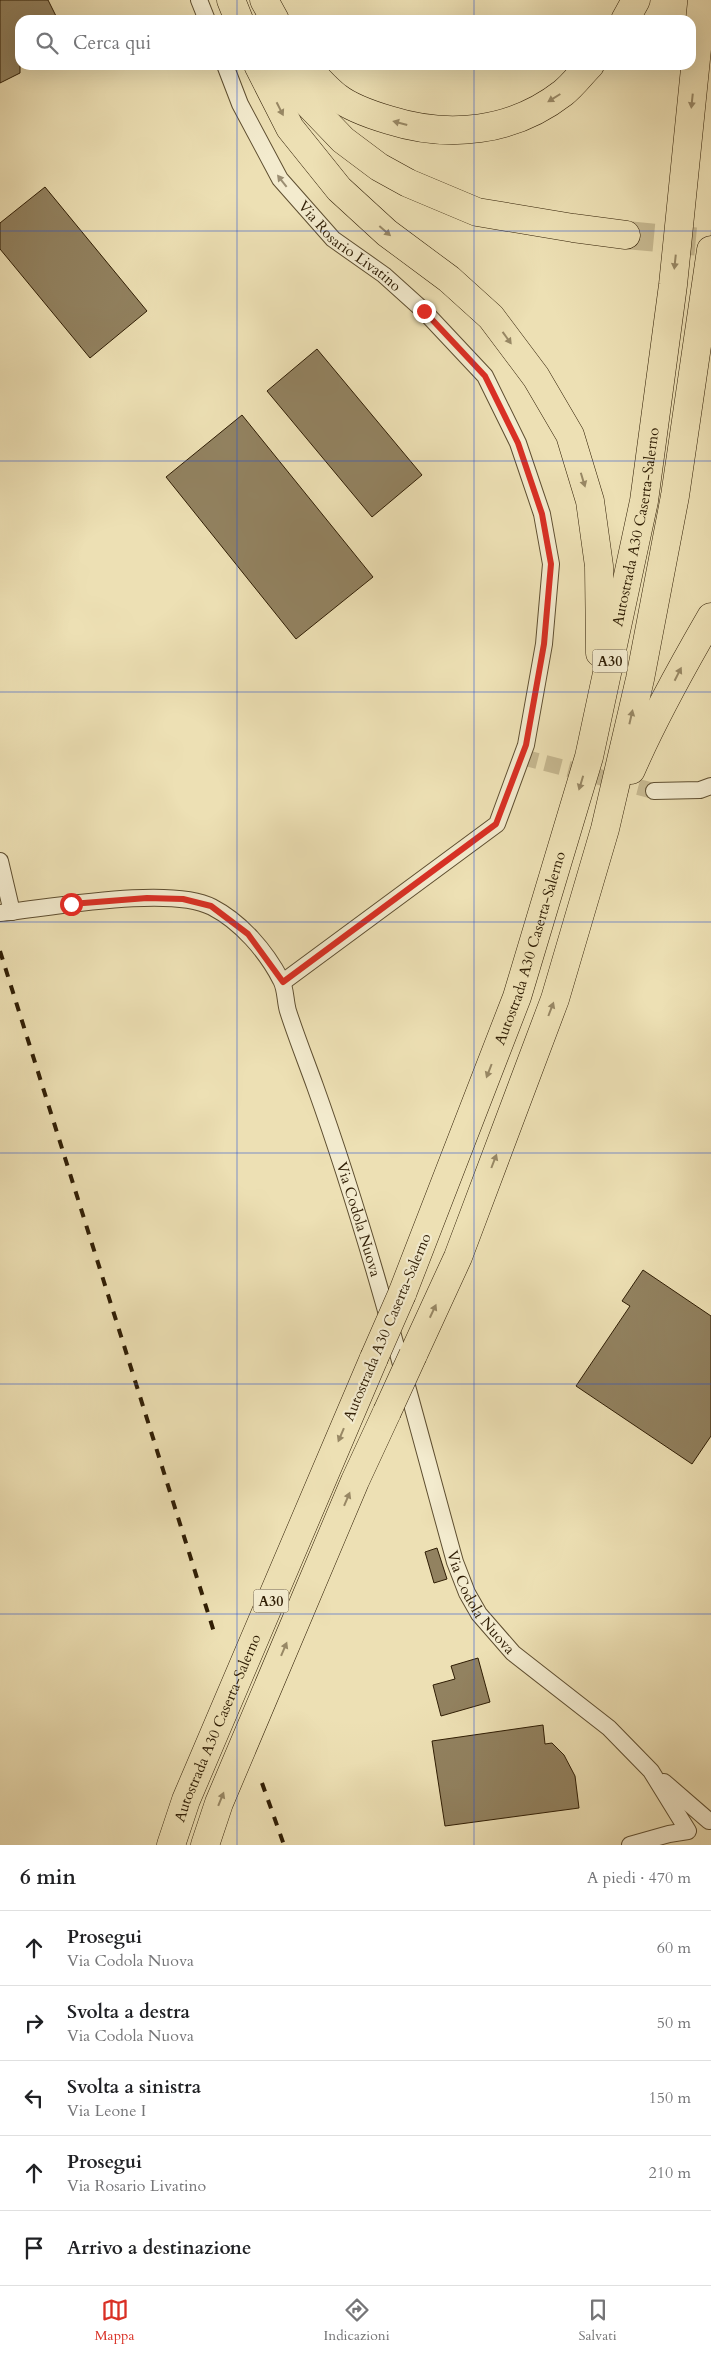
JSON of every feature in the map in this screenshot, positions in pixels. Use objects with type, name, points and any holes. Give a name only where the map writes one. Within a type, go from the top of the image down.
[{"type":"highway","points":[[264,0],[272,15]]},
{"type":"highway","points":[[628,15],[636,0]]},
{"type":"highway","name":"Autostrada A30 Caserta-Salerno","points":[[696,59],[702,0]]},
{"type":"highway","points":[[241,9],[255,15]]},
{"type":"highway","points":[[261,70],[290,128],[339,189],[387,233],[449,280],[491,317],[536,377],[570,435],[590,501],[599,566],[600,649],[589,757]]},
{"type":"highway","points":[[276,70],[343,140],[379,167],[436,195],[477,212],[555,226],[626,235]]},
{"type":"highway","points":[[288,70],[304,101]]},
{"type":"highway","points":[[309,70],[338,98],[371,114],[404,125],[464,131],[497,126],[528,114],[564,92],[585,70]]},
{"type":"highway","name":"Autostrada A30 Caserta-Salerno","points":[[171,1845],[186,1800],[402,1294],[517,997],[589,757],[644,501],[673,285],[695,70]]},
{"type":"highway","name":"Autostrada A30 Caserta-Salerno","points":[[205,1845],[219,1803],[355,1481],[458,1257],[555,998],[606,829],[640,679],[675,496],[711,250]]},
{"type":"highway","points":[[606,829],[646,736],[684,663],[711,617]]},
{"type":"street","points":[[199,0],[205,15]]},
{"type":"street","name":"Via Rosario Livatino","points":[[227,70],[240,104],[280,179],[333,239],[384,275],[418,305],[485,376],[518,443],[542,514],[551,564],[544,644],[526,745],[496,824],[283,982]]},
{"type":"street","points":[[654,791],[700,790],[711,786]]},
{"type":"street","points":[[0,861],[6,912]]},
{"type":"street","name":"Via Codola Nuova","points":[[6,912],[71,904],[147,898],[183,899],[211,906],[248,934],[283,982],[288,1010],[345,1168],[373,1261],[455,1562],[467,1593],[479,1614],[513,1653],[609,1728],[651,1771],[686,1838]]},
{"type":"street","points":[[651,1771],[710,1821]]},
{"type":"street","points":[[630,1845],[669,1834],[686,1838],[701,1822],[710,1821]]},
{"type":"building","points":[[0,0],[48,0],[56,15],[15,15],[15,70],[20,70],[20,73],[0,83]]},
{"type":"building","points":[[45,187],[147,311],[90,358],[0,249],[0,223]]},
{"type":"building","points":[[317,349],[422,475],[372,517],[267,391]]},
{"type":"building","points":[[242,415],[373,577],[296,639],[166,477]]},
{"type":"building","points":[[643,1270],[711,1316],[711,1436],[692,1464],[576,1386],[630,1306],[622,1301]]},
{"type":"building","points":[[437,1548],[447,1579],[434,1583],[425,1552]]},
{"type":"building","points":[[478,1658],[490,1702],[441,1716],[433,1685],[455,1679],[451,1666]]},
{"type":"building","points":[[543,1725],[545,1744],[552,1743],[564,1755],[575,1776],[579,1808],[445,1826],[432,1741]]},
{"type":"tunnel","points":[[626,235],[711,243]]},
{"type":"tunnel","points":[[522,757],[654,791]]},
{"type":"railway","points":[[0,951],[214,1632]]},
{"type":"railway","points":[[262,1783],[284,1845]]},
{"type":"route","points":[[71,904],[147,898],[183,899],[211,906],[248,934],[283,982],[496,824],[526,745],[544,644],[551,564],[542,514],[518,443],[485,376],[424,311]]}]
